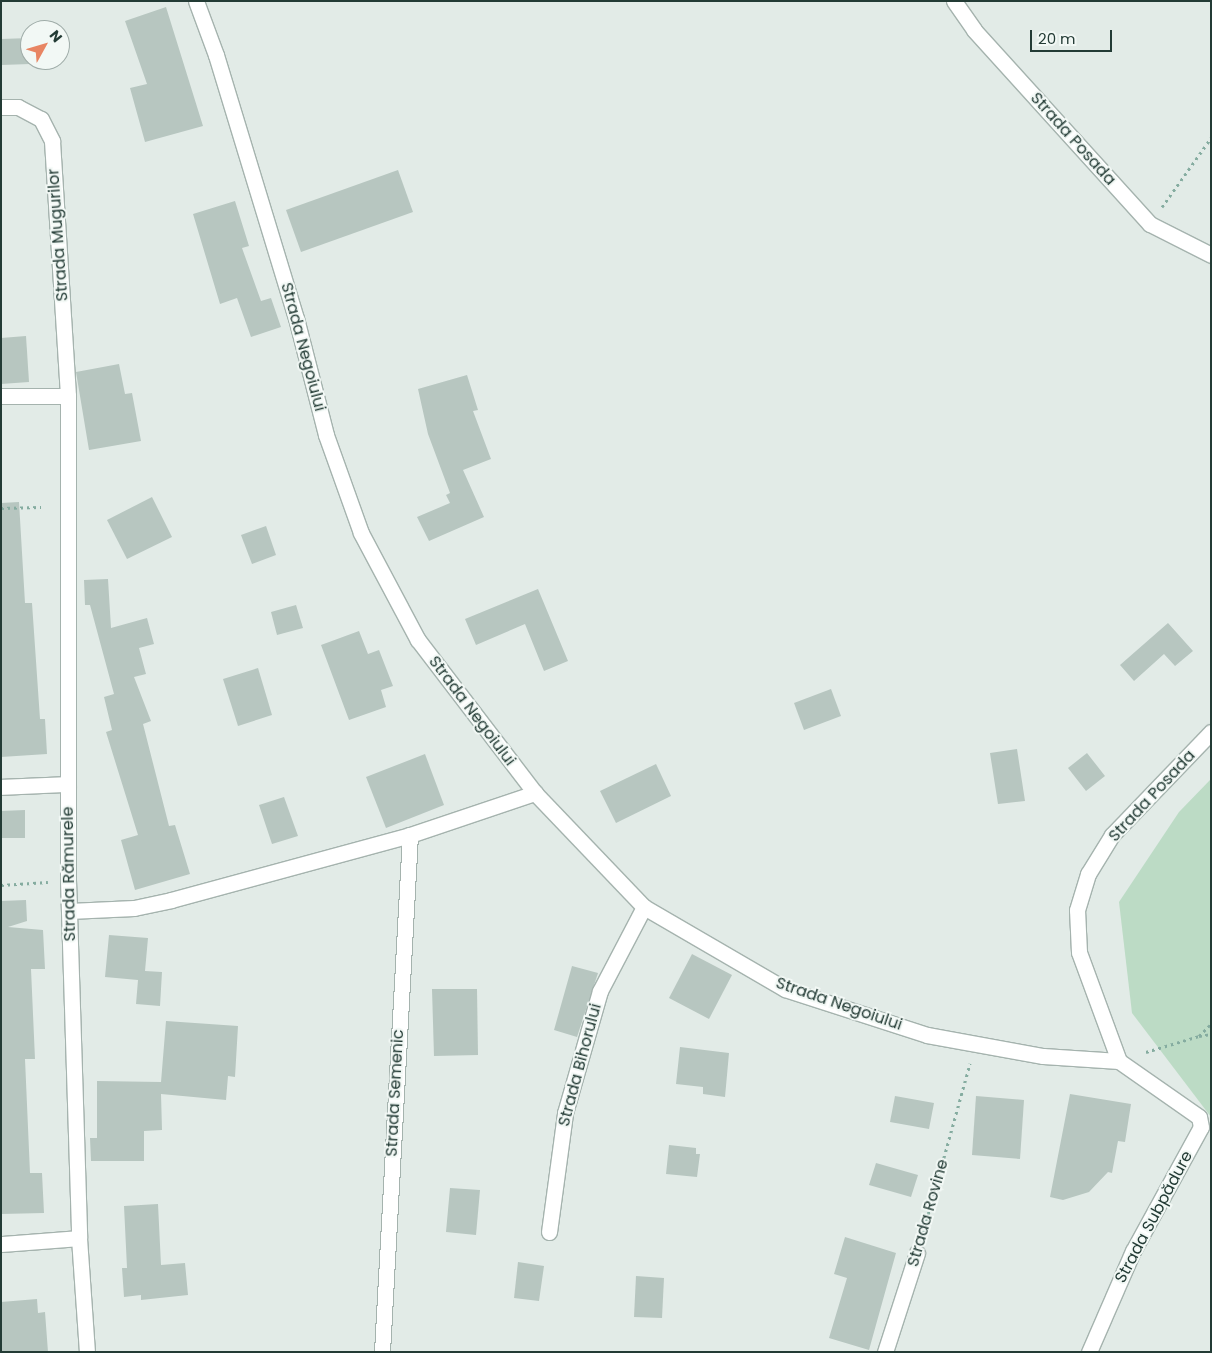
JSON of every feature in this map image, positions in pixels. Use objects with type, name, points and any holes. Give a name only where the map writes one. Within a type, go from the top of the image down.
[{"type":"street","name":"Strada Negoiului","points":[[196,1],[216,55],[293,308],[326,434],[361,534],[418,640],[535,793],[644,907],[785,989],[927,1035],[1043,1056],[1119,1061]]},
{"type":"street","name":"Strada Posada","points":[[954,1],[974,30],[1150,224],[1211,255]]},
{"type":"street","name":"Strada Mugurilor","points":[[1,107],[18,107],[41,119],[52,141],[68,396]]},
{"type":"street","points":[[1,396],[68,396]]},
{"type":"street","name":"Strada Rămurele","points":[[68,396],[69,911],[79,1238],[87,1352]]},
{"type":"street","name":"Strada Posada","points":[[1119,1061],[1079,952],[1077,910],[1088,874],[1112,835],[1211,732]]},
{"type":"street","points":[[1,787],[68,784]]},
{"type":"street","points":[[69,911],[134,908],[171,900],[410,835],[535,793]]},
{"type":"street","name":"Strada Semenic","points":[[382,1352],[410,835]]},
{"type":"street","name":"Strada Bihorului","points":[[549,1232],[566,1113],[600,991],[644,907]]},
{"type":"street","name":"Strada Subpădure","points":[[1089,1352],[1133,1251],[1201,1127],[1199,1117],[1119,1061]]},
{"type":"street","points":[[1,1244],[79,1238]]},
{"type":"street","name":"Strada Rovine","points":[[885,1352],[917,1253]]},
{"type":"path","points":[[1150,224],[1211,138]]},
{"type":"path","points":[[1,508],[41,507]]},
{"type":"path","points":[[1,885],[53,881]]},
{"type":"path","points":[[1199,1036],[1211,1024]]},
{"type":"path","points":[[1119,1061],[1211,1034]]},
{"type":"path","name":"Strada Rovine","points":[[917,1253],[967,1074]]},
{"type":"green space","points":[[1211,779],[1211,1117],[1132,1013],[1119,902],[1179,812]]},
{"type":"building","points":[[166,7],[203,126],[145,142],[130,88],[147,84],[125,21]]},
{"type":"building","points":[[20,38],[20,64],[1,65],[1,39]]},
{"type":"building","points":[[398,170],[413,212],[301,252],[286,210]]},
{"type":"building","points":[[235,201],[249,246],[242,248],[261,301],[271,298],[281,327],[251,337],[237,298],[220,304],[193,214]]},
{"type":"building","points":[[26,336],[29,382],[1,384],[1,338]]},
{"type":"building","points":[[119,364],[125,394],[132,393],[141,441],[89,450],[76,372]]},
{"type":"building","points":[[467,375],[478,410],[473,411],[491,459],[463,470],[484,517],[429,541],[417,517],[450,503],[446,495],[450,493],[428,434],[418,389]]},
{"type":"building","points":[[152,497],[172,537],[127,559],[107,520]]},
{"type":"building","points":[[19,502],[25,603],[32,603],[40,719],[45,719],[47,754],[1,757],[1,503]]},
{"type":"building","points":[[266,526],[276,555],[252,564],[241,535]]},
{"type":"building","points":[[108,579],[111,628],[147,618],[154,644],[139,648],[146,674],[134,677],[151,721],[143,724],[169,826],[175,825],[190,874],[135,890],[121,840],[138,835],[106,732],[112,730],[104,697],[114,694],[90,605],[85,605],[84,580]]},
{"type":"building","points":[[538,589],[568,661],[544,671],[525,624],[476,645],[465,619]]},
{"type":"building","points":[[296,605],[303,628],[277,635],[271,612]]},
{"type":"building","points":[[1168,623],[1193,651],[1175,666],[1164,654],[1134,681],[1120,665]]},
{"type":"building","points":[[359,631],[368,654],[379,650],[393,686],[381,690],[386,707],[349,720],[321,645]]},
{"type":"building","points":[[258,668],[272,715],[238,726],[223,679]]},
{"type":"building","points":[[831,689],[841,716],[804,730],[794,703]]},
{"type":"building","points":[[1017,749],[1025,801],[998,804],[990,753]]},
{"type":"building","points":[[1087,753],[1105,776],[1086,791],[1068,768]]},
{"type":"building","points":[[425,754],[444,805],[386,828],[366,777]]},
{"type":"building","points":[[656,764],[671,796],[616,823],[600,791]]},
{"type":"building","points":[[284,797],[298,836],[272,844],[259,805]]},
{"type":"building","points":[[25,810],[25,838],[1,838],[1,811]]},
{"type":"building","points":[[26,900],[27,921],[8,927],[43,930],[45,969],[31,969],[35,1059],[25,1059],[30,1173],[42,1173],[44,1213],[1,1214],[1,901]]},
{"type":"building","points":[[109,935],[148,938],[145,971],[162,972],[160,1006],[136,1004],[138,980],[105,977]]},
{"type":"building","points":[[692,954],[732,975],[709,1019],[669,998]]},
{"type":"building","points":[[572,966],[598,973],[577,1037],[554,1030]]},
{"type":"building","points":[[432,989],[477,989],[478,1055],[434,1056]]},
{"type":"building","points":[[166,1021],[238,1026],[235,1077],[228,1076],[226,1100],[161,1094],[162,1130],[144,1131],[144,1161],[91,1161],[90,1138],[97,1138],[97,1081],[161,1082]]},
{"type":"building","points":[[680,1047],[729,1053],[725,1097],[703,1094],[703,1087],[676,1084]]},
{"type":"building","points":[[1070,1094],[1131,1104],[1125,1142],[1118,1141],[1112,1173],[1108,1172],[1089,1192],[1063,1200],[1050,1197]]},
{"type":"building","points":[[895,1096],[934,1103],[929,1129],[890,1122]]},
{"type":"building","points":[[976,1096],[1024,1100],[1020,1159],[972,1155]]},
{"type":"building","points":[[669,1145],[696,1148],[696,1154],[700,1154],[697,1177],[666,1174]]},
{"type":"building","points":[[876,1163],[918,1175],[911,1197],[869,1185]]},
{"type":"building","points":[[450,1188],[480,1190],[476,1235],[446,1232]]},
{"type":"building","points":[[158,1204],[161,1265],[185,1263],[188,1295],[141,1300],[141,1295],[124,1297],[122,1268],[127,1268],[124,1206]]},
{"type":"building","points":[[845,1237],[896,1253],[869,1350],[829,1338],[847,1278],[834,1274]]},
{"type":"building","points":[[518,1262],[544,1266],[539,1301],[514,1298]]},
{"type":"building","points":[[636,1276],[664,1278],[662,1318],[634,1317]]},
{"type":"building","points":[[37,1299],[38,1313],[45,1312],[48,1352],[1,1352],[1,1302]]}]
